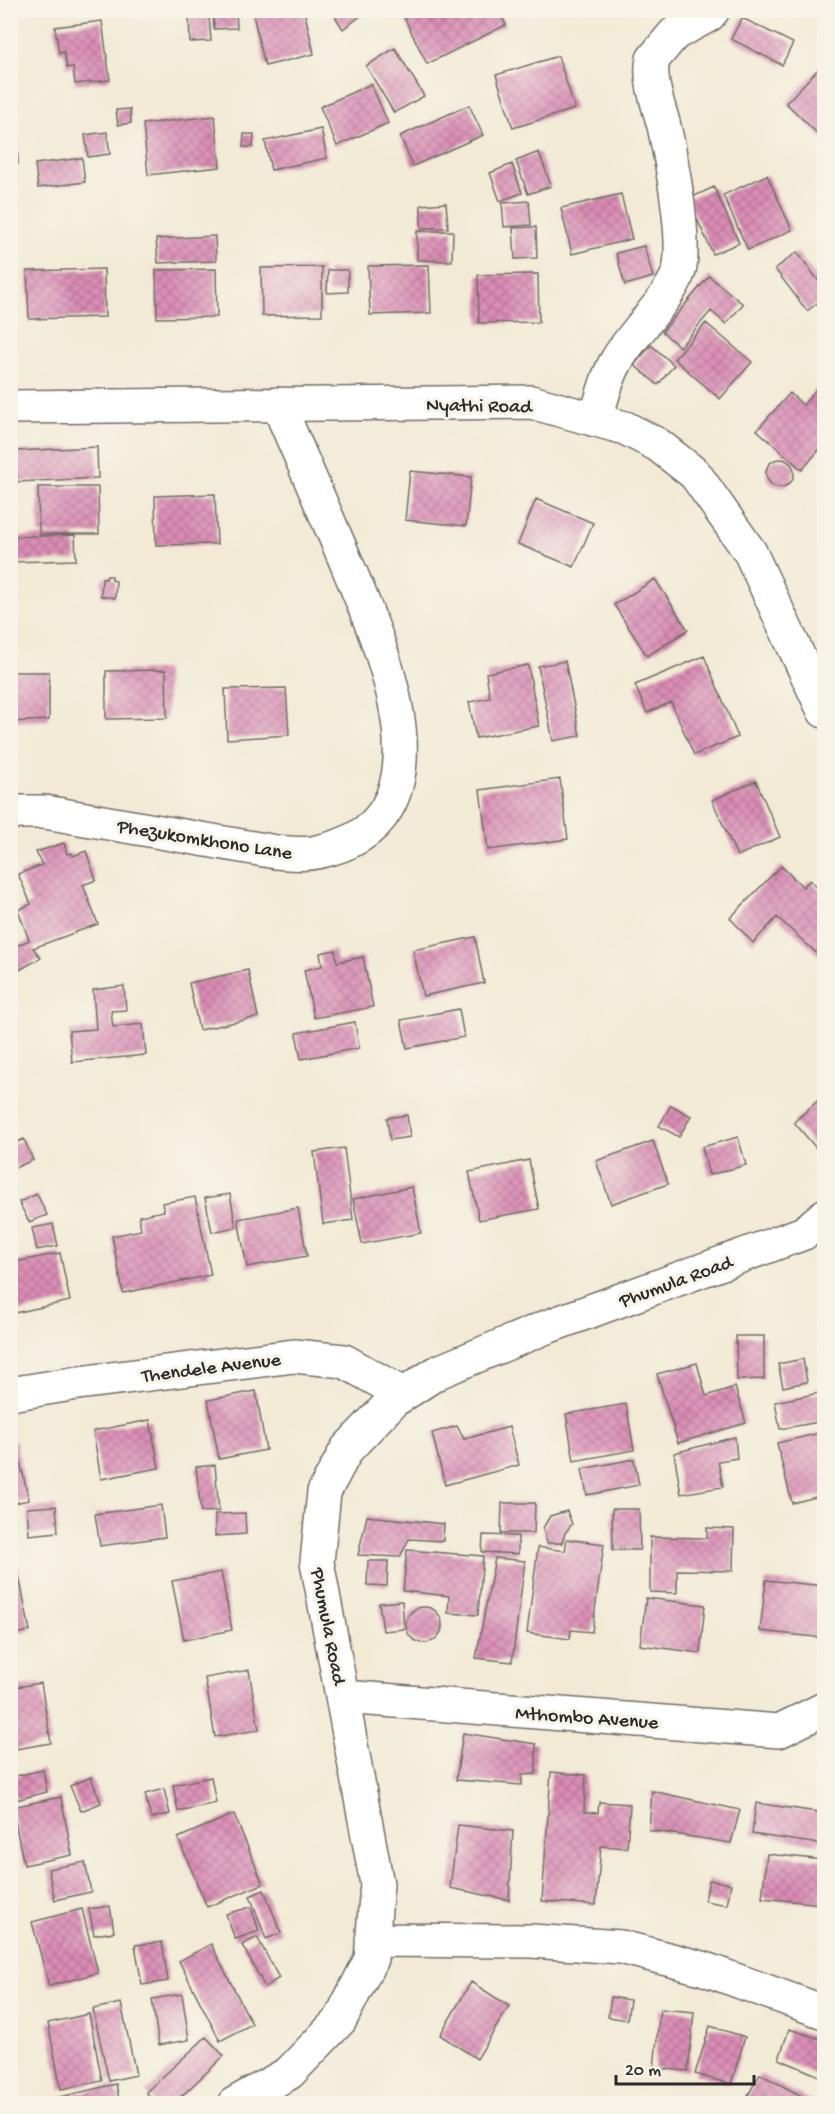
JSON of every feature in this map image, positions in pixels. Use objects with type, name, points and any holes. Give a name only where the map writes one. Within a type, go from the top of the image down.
[{"type":"street","points":[[596,420],[617,360],[635,332],[675,283],[680,268],[682,242],[665,131],[653,78],[653,59],[674,34],[713,10]]},
{"type":"street","name":"Nyathi Road","points":[[10,407],[531,402],[625,428],[658,445],[695,474],[750,552],[825,711]]},
{"type":"street","name":"Phezukomkhono Lane","points":[[10,812],[45,812],[276,852],[315,853],[334,848],[364,834],[382,815],[394,794],[401,757],[401,732],[393,688],[375,630],[278,404]]},
{"type":"street","name":"Phumula Road","points":[[234,2103],[289,2073],[340,2020],[371,1959],[376,1884],[344,1697],[317,1562],[324,1492],[347,1449],[403,1394],[438,1372],[544,1328],[804,1233],[825,1216]]},
{"type":"street","name":"Thendele Avenue","points":[[10,1394],[78,1383],[294,1356],[344,1361],[403,1394]]},
{"type":"street","name":"Mthombo Avenue","points":[[344,1697],[779,1731],[825,1709]]},
{"type":"street","points":[[372,1940],[531,1941],[621,1947],[702,1968],[825,2012]]},
{"type":"building","points":[[213,10],[236,10],[237,28],[214,29]]},
{"type":"building","points":[[252,10],[304,10],[314,54],[265,66]]},
{"type":"building","points":[[331,10],[359,10],[362,15],[343,29]]},
{"type":"building","points":[[413,10],[498,10],[506,25],[427,64],[403,15]]},
{"type":"building","points":[[209,16],[211,41],[190,42],[189,17]]},
{"type":"building","points":[[742,18],[793,43],[782,65],[731,39]]},
{"type":"building","points":[[102,21],[110,80],[75,84],[73,67],[67,68],[64,52],[59,53],[55,27]]},
{"type":"building","points":[[395,48],[424,96],[394,113],[366,66]]},
{"type":"building","points":[[558,56],[575,109],[513,128],[496,75]]},
{"type":"building","points":[[823,64],[824,66],[824,140],[786,103]]},
{"type":"building","points":[[371,84],[388,123],[337,146],[320,107]]},
{"type":"building","points":[[469,105],[483,135],[413,166],[400,136]]},
{"type":"building","points":[[130,109],[131,123],[118,125],[116,110]]},
{"type":"building","points":[[215,116],[220,167],[148,175],[143,124]]},
{"type":"building","points":[[321,129],[327,158],[271,170],[265,141]]},
{"type":"building","points":[[107,132],[110,154],[88,157],[85,135]]},
{"type":"building","points":[[244,134],[254,134],[253,147],[243,147]]},
{"type":"building","points":[[17,139],[18,164],[10,164],[10,140]]},
{"type":"building","points":[[539,152],[551,186],[528,194],[516,161]]},
{"type":"building","points":[[82,158],[85,182],[38,188],[35,164]]},
{"type":"building","points":[[512,164],[522,193],[500,201],[490,173]]},
{"type":"building","points":[[767,175],[792,230],[748,250],[723,195]]},
{"type":"building","points":[[714,187],[739,243],[713,254],[688,199]]},
{"type":"building","points":[[621,194],[632,239],[572,254],[561,208]]},
{"type":"building","points":[[529,201],[531,225],[504,227],[502,203]]},
{"type":"building","points":[[446,203],[448,228],[421,228],[421,205]]},
{"type":"building","points":[[536,227],[537,258],[515,259],[513,228]]},
{"type":"building","points":[[417,231],[453,231],[452,261],[417,260]]},
{"type":"building","points":[[215,236],[216,261],[158,263],[156,239]]},
{"type":"building","points":[[644,246],[653,277],[625,285],[616,253]]},
{"type":"building","points":[[797,252],[824,288],[824,298],[807,311],[775,269]]},
{"type":"building","points":[[429,265],[431,313],[370,315],[368,266]]},
{"type":"building","points":[[322,267],[322,315],[262,316],[261,268]]},
{"type":"building","points":[[104,269],[105,317],[29,319],[27,271]]},
{"type":"building","points":[[216,269],[217,317],[157,318],[156,270]]},
{"type":"building","points":[[328,270],[348,270],[348,292],[327,293]]},
{"type":"building","points":[[538,274],[539,322],[479,323],[478,275]]},
{"type":"building","points":[[709,276],[743,304],[726,324],[711,311],[680,347],[662,332]]},
{"type":"building","points":[[706,323],[752,362],[720,399],[674,359]]},
{"type":"building","points":[[651,345],[674,365],[658,385],[634,365]]},
{"type":"building","points":[[822,382],[824,444],[802,470],[757,430],[790,393],[803,405]]},
{"type":"building","points":[[97,447],[98,478],[17,482],[16,451]]},
{"type":"building","points":[[780,459],[790,463],[794,473],[790,483],[780,487],[770,483],[766,473],[770,463]]},
{"type":"building","points":[[410,471],[471,477],[466,526],[405,520]]},
{"type":"building","points":[[38,487],[98,487],[99,534],[39,534]]},
{"type":"building","points":[[215,494],[217,544],[156,545],[155,496]]},
{"type":"building","points":[[536,499],[593,523],[574,567],[518,544]]},
{"type":"building","points":[[75,535],[76,560],[11,562],[10,537]]},
{"type":"building","points":[[107,576],[112,576],[112,580],[116,581],[115,598],[101,596],[102,578],[106,579]]},
{"type":"building","points":[[655,579],[688,630],[647,656],[614,605]]},
{"type":"building","points":[[704,656],[738,737],[694,755],[671,702],[647,713],[635,685]]},
{"type":"building","points":[[565,661],[580,736],[553,741],[538,666]]},
{"type":"building","points":[[528,665],[539,726],[476,738],[469,702],[490,698],[486,673]]},
{"type":"building","points":[[166,670],[167,718],[106,719],[106,671]]},
{"type":"building","points":[[10,672],[49,672],[49,720],[10,722]]},
{"type":"building","points":[[286,688],[289,735],[227,739],[225,689]]},
{"type":"building","points":[[560,779],[568,839],[488,850],[480,790]]},
{"type":"building","points":[[756,781],[780,837],[737,856],[712,800]]},
{"type":"building","points":[[64,843],[67,854],[72,853],[73,856],[86,851],[96,880],[83,885],[98,924],[33,948],[41,958],[12,974],[10,949],[29,940],[18,910],[31,904],[18,874],[42,865],[36,852]]},
{"type":"building","points":[[781,866],[803,887],[810,880],[824,894],[824,955],[822,958],[777,917],[753,943],[730,918]]},
{"type":"building","points":[[475,937],[484,983],[423,996],[413,950]]},
{"type":"building","points":[[335,950],[337,962],[363,957],[373,1007],[314,1018],[304,970],[322,966],[320,953]]},
{"type":"building","points":[[248,970],[258,1017],[199,1030],[189,983]]},
{"type":"building","points":[[124,986],[126,1010],[111,1011],[113,1027],[143,1024],[146,1055],[72,1062],[69,1031],[96,1029],[93,990]]},
{"type":"building","points":[[459,1009],[464,1037],[407,1048],[401,1020]]},
{"type":"building","points":[[355,1022],[359,1048],[301,1059],[296,1033]]},
{"type":"building","points":[[824,1095],[824,1151],[821,1154],[794,1122]]},
{"type":"building","points":[[671,1105],[691,1116],[679,1137],[659,1126]]},
{"type":"building","points":[[407,1115],[410,1137],[390,1140],[387,1118]]},
{"type":"building","points":[[738,1137],[746,1165],[709,1175],[702,1147]]},
{"type":"building","points":[[24,1139],[33,1160],[10,1170],[10,1145]]},
{"type":"building","points":[[653,1141],[668,1184],[611,1204],[596,1161]]},
{"type":"building","points":[[344,1148],[353,1220],[323,1224],[314,1152]]},
{"type":"building","points":[[529,1160],[539,1209],[479,1220],[469,1172]]},
{"type":"building","points":[[412,1187],[421,1233],[362,1244],[353,1199]]},
{"type":"building","points":[[37,1194],[47,1215],[29,1222],[19,1202]]},
{"type":"building","points":[[230,1194],[236,1227],[212,1232],[205,1198]]},
{"type":"building","points":[[195,1197],[211,1275],[123,1293],[112,1236],[141,1230],[139,1216],[164,1211],[162,1203]]},
{"type":"building","points":[[298,1208],[307,1256],[247,1267],[238,1219]]},
{"type":"building","points":[[53,1224],[58,1246],[37,1250],[32,1228]]},
{"type":"building","points":[[60,1253],[70,1301],[10,1314],[10,1263]]},
{"type":"building","points":[[736,1336],[764,1336],[764,1379],[737,1380]]},
{"type":"building","points":[[803,1359],[807,1382],[783,1387],[778,1364]]},
{"type":"building","points":[[697,1363],[706,1396],[735,1387],[746,1423],[678,1443],[657,1374]]},
{"type":"building","points":[[256,1391],[266,1450],[219,1459],[208,1400]]},
{"type":"building","points":[[824,1392],[824,1421],[780,1429],[775,1402]]},
{"type":"building","points":[[626,1404],[634,1450],[574,1461],[566,1414]]},
{"type":"building","points":[[150,1420],[159,1468],[101,1479],[93,1431]]},
{"type":"building","points":[[457,1426],[464,1439],[509,1427],[519,1465],[445,1485],[432,1433]]},
{"type":"building","points":[[824,1432],[824,1495],[792,1503],[777,1443]]},
{"type":"building","points":[[735,1437],[737,1458],[718,1461],[723,1487],[681,1494],[674,1453]]},
{"type":"building","points":[[15,1440],[29,1500],[10,1504],[10,1441]]},
{"type":"building","points":[[634,1459],[639,1485],[587,1495],[582,1469]]},
{"type":"building","points":[[215,1465],[219,1511],[201,1512],[196,1467]]},
{"type":"building","points":[[502,1503],[535,1503],[534,1533],[501,1533]]},
{"type":"building","points":[[161,1505],[165,1537],[100,1546],[95,1514]]},
{"type":"building","points":[[56,1506],[58,1532],[29,1535],[27,1508]]},
{"type":"building","points":[[612,1509],[639,1509],[640,1550],[613,1550]]},
{"type":"building","points":[[567,1511],[572,1524],[565,1533],[562,1543],[547,1543],[543,1528],[550,1516]]},
{"type":"building","points":[[245,1513],[246,1534],[215,1536],[215,1514]]},
{"type":"building","points":[[367,1516],[444,1524],[443,1541],[409,1539],[400,1557],[358,1555]]},
{"type":"building","points":[[707,1528],[734,1529],[733,1571],[677,1570],[677,1593],[650,1592],[650,1537],[707,1538]]},
{"type":"building","points":[[483,1535],[518,1536],[518,1554],[482,1552]]},
{"type":"building","points":[[567,1539],[604,1544],[592,1632],[571,1630],[570,1639],[527,1633],[538,1547],[565,1551]]},
{"type":"building","points":[[407,1550],[483,1556],[478,1615],[448,1613],[449,1596],[403,1591]]},
{"type":"building","points":[[495,1558],[525,1561],[512,1662],[476,1658]]},
{"type":"building","points":[[368,1561],[388,1561],[387,1586],[367,1585]]},
{"type":"building","points":[[18,1571],[30,1631],[10,1635],[10,1573]]},
{"type":"building","points":[[221,1572],[232,1630],[184,1640],[172,1581]]},
{"type":"building","points":[[766,1580],[824,1586],[824,1638],[760,1631]]},
{"type":"building","points":[[646,1598],[705,1605],[700,1653],[640,1645]]},
{"type":"building","points":[[402,1601],[404,1629],[383,1631],[379,1603]]},
{"type":"building","points":[[424,1607],[436,1613],[442,1625],[436,1637],[424,1643],[412,1637],[406,1625],[412,1613]]},
{"type":"building","points":[[249,1670],[259,1730],[215,1737],[205,1678]]},
{"type":"building","points":[[41,1683],[51,1743],[10,1750],[10,1688]]},
{"type":"building","points":[[463,1733],[536,1744],[536,1774],[522,1775],[522,1785],[456,1780]]},
{"type":"building","points":[[43,1770],[47,1792],[16,1800],[11,1777]]},
{"type":"building","points":[[551,1772],[586,1775],[584,1812],[598,1813],[599,1802],[630,1804],[627,1848],[601,1846],[596,1905],[542,1901]]},
{"type":"building","points":[[91,1777],[101,1803],[81,1811],[70,1786]]},
{"type":"building","points":[[211,1777],[216,1803],[178,1811],[173,1785]]},
{"type":"building","points":[[164,1789],[170,1814],[151,1818],[145,1794]]},
{"type":"building","points":[[652,1791],[740,1810],[731,1843],[649,1830]]},
{"type":"building","points":[[61,1797],[72,1855],[24,1865],[12,1807]]},
{"type":"building","points":[[756,1803],[824,1813],[819,1844],[752,1834]]},
{"type":"building","points":[[234,1814],[263,1884],[207,1907],[178,1838]]},
{"type":"building","points":[[458,1825],[513,1831],[509,1900],[450,1888]]},
{"type":"building","points":[[767,1854],[824,1860],[822,1904],[762,1898]]},
{"type":"building","points":[[85,1862],[91,1892],[55,1900],[48,1869]]},
{"type":"building","points":[[709,1880],[731,1884],[727,1905],[705,1901]]},
{"type":"building","points":[[264,1890],[281,1933],[266,1939],[250,1896]]},
{"type":"building","points":[[110,1906],[114,1932],[94,1935],[89,1909]]},
{"type":"building","points":[[251,1907],[259,1931],[235,1939],[226,1914]]},
{"type":"building","points":[[82,1909],[98,1973],[49,1986],[32,1922]]},
{"type":"building","points":[[257,1937],[279,1978],[265,1987],[242,1945]]},
{"type":"building","points":[[162,1942],[168,1981],[142,1985],[135,1945]]},
{"type":"building","points":[[211,1944],[252,2024],[220,2041],[179,1961]]},
{"type":"building","points":[[471,1982],[509,2006],[477,2059],[440,2035]]},
{"type":"building","points":[[182,1994],[189,2040],[159,2045],[152,1999]]},
{"type":"building","points":[[611,1997],[630,2000],[627,2020],[608,2017]]},
{"type":"building","points":[[121,2003],[136,2075],[109,2081],[93,2009]]},
{"type":"building","points":[[660,2009],[694,2012],[688,2071],[654,2068]]},
{"type":"building","points":[[89,2014],[102,2081],[61,2089],[48,2023]]},
{"type":"building","points":[[710,2026],[745,2037],[731,2084],[695,2074]]},
{"type":"building","points":[[789,2029],[824,2040],[824,2078],[779,2059]]},
{"type":"building","points":[[206,2037],[224,2056],[173,2104],[156,2104],[146,2092]]},
{"type":"building","points":[[760,2074],[817,2104],[743,2104]]},
{"type":"building","points":[[116,2084],[120,2104],[62,2104],[60,2097]]}]
